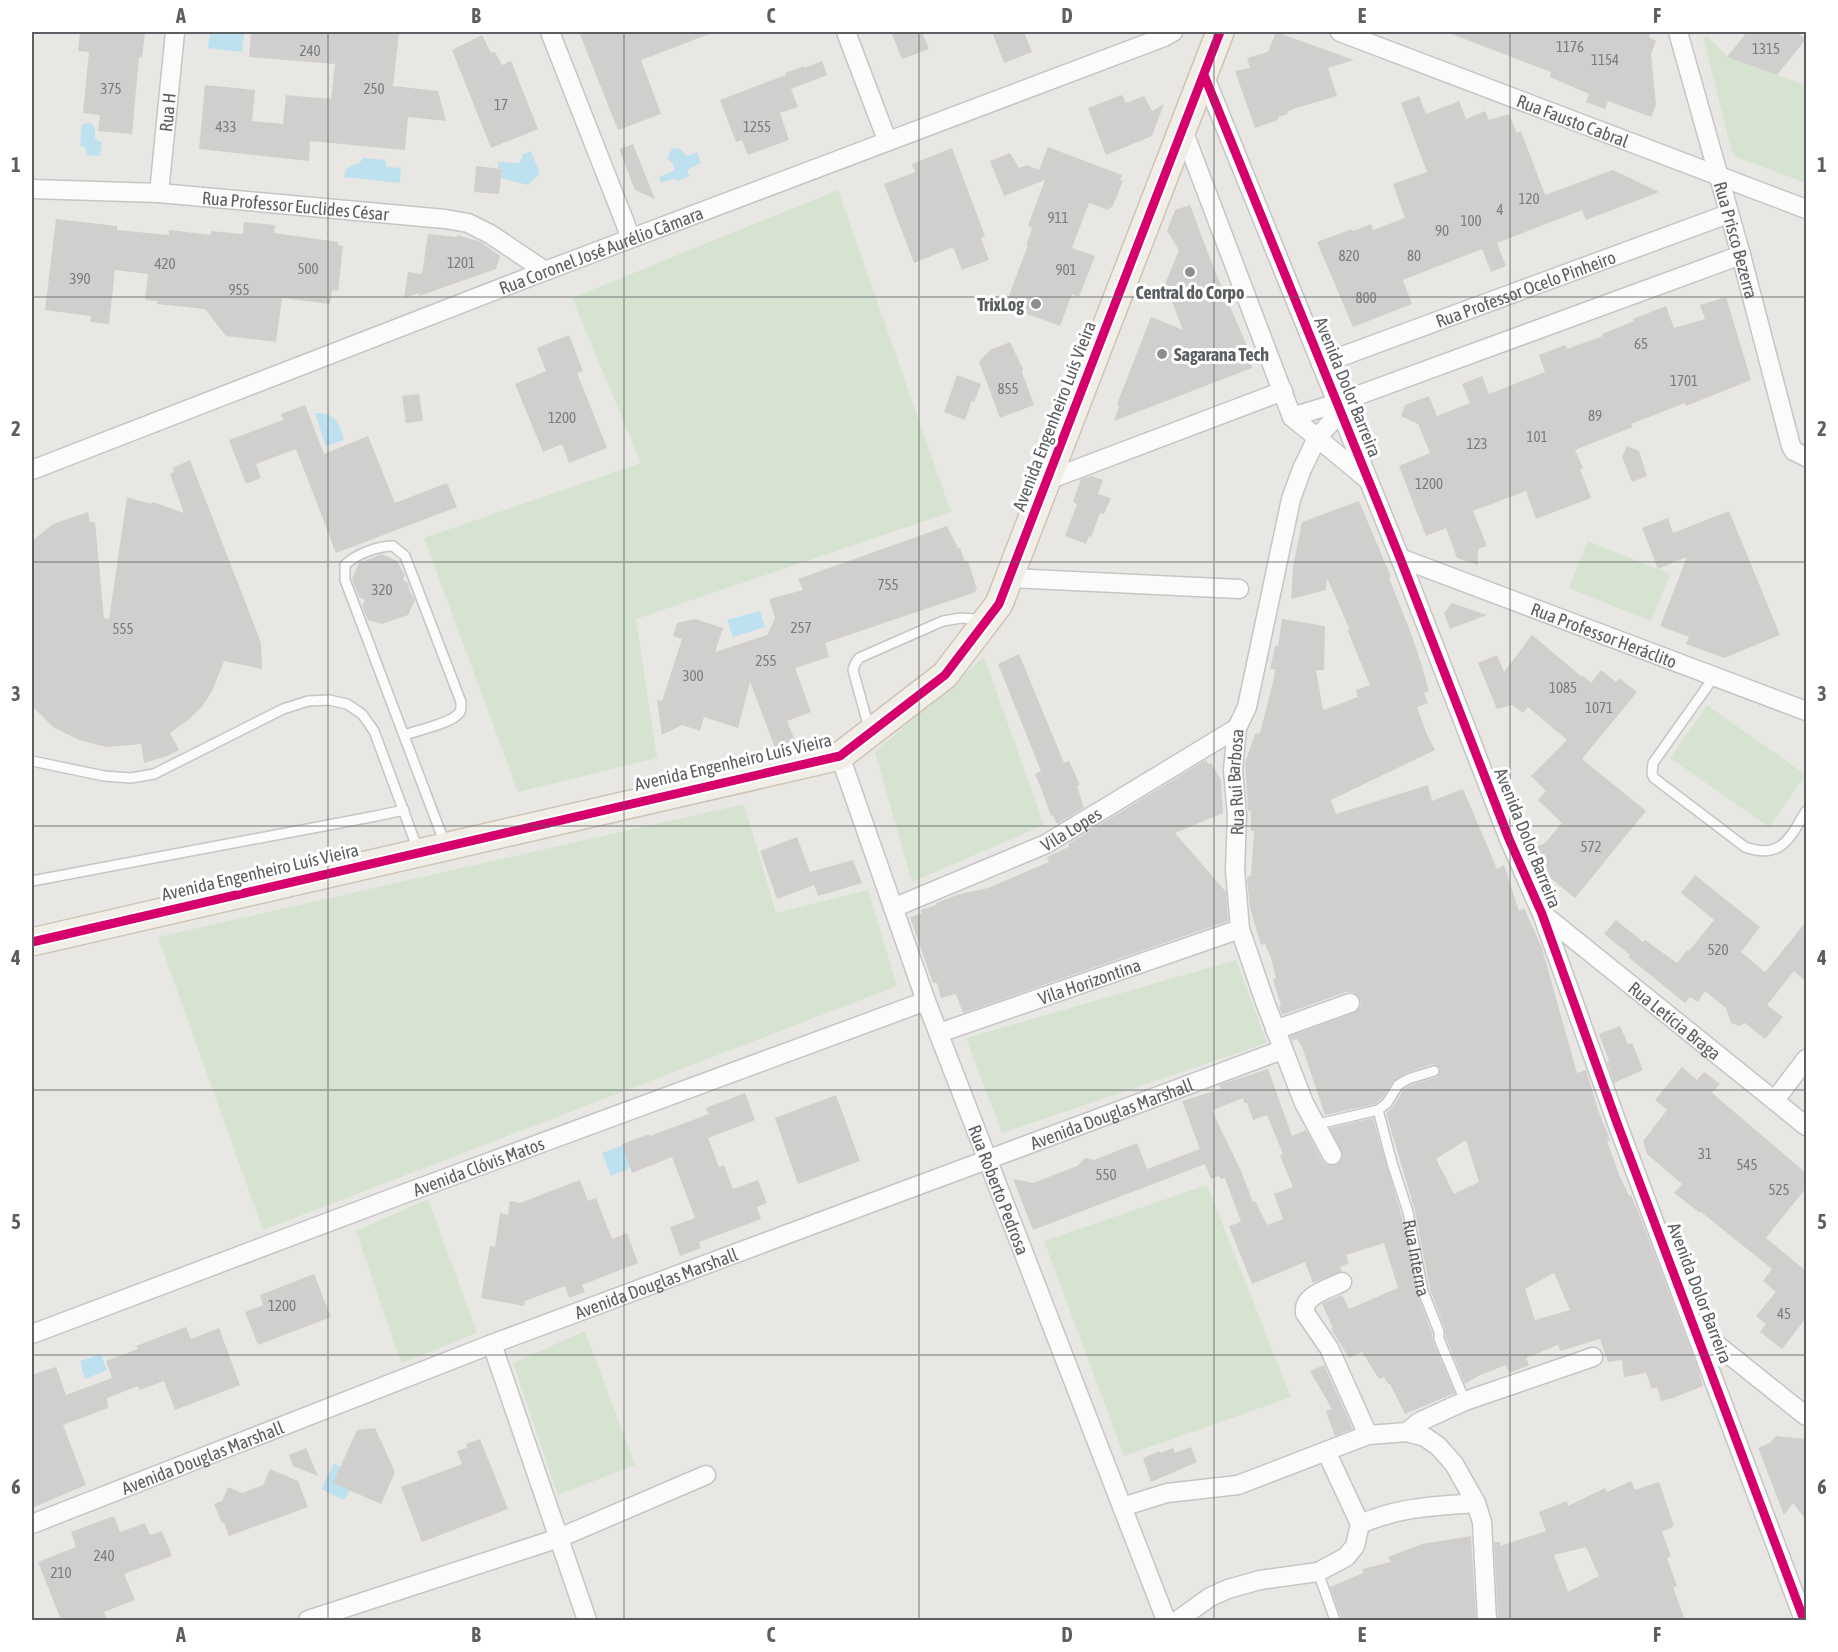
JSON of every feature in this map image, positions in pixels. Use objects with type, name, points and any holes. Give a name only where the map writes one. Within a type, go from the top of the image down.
[{"type":"main road","name":"Avenida Engenheiro Luís Vieira","points":[[32,942],[840,756],[871,733],[945,675],[999,604],[1220,32]]},
{"type":"street","name":"Rua H","points":[[159,193],[175,32]]},
{"type":"street","points":[[550,32],[631,238]]},
{"type":"street","points":[[846,32],[888,140]]},
{"type":"street","name":"Rua Fausto Cabral","points":[[1340,32],[1806,209]]},
{"type":"street","name":"Rua Prisco Bezerra","points":[[1678,32],[1728,214],[1799,453]]},
{"type":"street","name":"Rua Coronel José Aurélio Câmara","points":[[32,470],[1166,33]]},
{"type":"street","name":"Avenida Dolor Barreira","points":[[1204,75],[1400,558],[1509,839],[1542,914],[1617,1123],[1804,1620]]},
{"type":"street","points":[[1183,130],[1292,417],[1339,407],[1741,255]]},
{"type":"street","name":"Rua Professor Euclides César","points":[[32,189],[159,193],[445,219],[468,223],[490,234],[545,271]]},
{"type":"street","name":"Rua Professor Ocelo Pinheiro","points":[[1321,364],[1728,214]]},
{"type":"street","points":[[1048,480],[1283,392]]},
{"type":"street","name":"Rua Ruí Barbosa","points":[[1332,1155],[1314,1125],[1282,1050],[1240,929],[1235,870],[1237,815],[1233,770],[1237,728],[1247,707],[1292,499],[1302,469],[1317,438],[1339,407]]},
{"type":"street","name":"Avenida Dolor Barreira","points":[[1292,417],[1368,480]]},
{"type":"street","name":"Rua Professor Heráclito","points":[[1400,558],[1806,711]]},
{"type":"street","points":[[1010,578],[1239,589]]},
{"type":"street","name":"Vila Lopes","points":[[893,908],[1046,843],[1237,728]]},
{"type":"street","name":"Rua Roberto Pedrosa","points":[[840,756],[926,1001],[1166,1620]]},
{"type":"street","name":"Rua Letícia Braga","points":[[1542,914],[1806,1126]]},
{"type":"street","name":"Vila Horizontina","points":[[939,1033],[1240,929]]},
{"type":"street","name":"Avenida Clóvis Matos","points":[[32,1334],[926,1001]]},
{"type":"street","points":[[1275,1030],[1350,1003]]},
{"type":"street","name":"Avenida Douglas Marshall","points":[[32,1524],[492,1344],[1282,1050]]},
{"type":"street","points":[[1775,1100],[1806,1059]]},
{"type":"street","points":[[1342,1282],[1307,1300],[1304,1306],[1305,1312],[1334,1357],[1368,1435]]},
{"type":"street","points":[[1695,1326],[1806,1416]]},
{"type":"street","points":[[492,1344],[586,1620]]},
{"type":"street","points":[[1407,1432],[1419,1422],[1465,1401],[1593,1357]]},
{"type":"street","points":[[1122,1507],[1167,1493],[1238,1485],[1368,1435],[1407,1432],[1425,1437],[1438,1446],[1454,1464],[1476,1503],[1482,1522],[1487,1620]]},
{"type":"street","points":[[1178,1620],[1210,1597],[1242,1584],[1318,1572],[1346,1557],[1355,1546],[1360,1524],[1326,1451]]},
{"type":"street","points":[[308,1620],[559,1538],[706,1474]]},
{"type":"street","points":[[1360,1524],[1406,1508],[1476,1503]]},
{"type":"lane","points":[[405,735],[452,719],[459,714],[462,708],[405,556],[393,546],[385,546],[352,558],[345,565],[345,580],[446,846]]},
{"type":"lane","points":[[871,733],[853,670],[859,658],[943,621],[961,618],[974,619],[982,625]]},
{"type":"lane","points":[[1714,677],[1653,763],[1654,778],[1745,847],[1755,851],[1768,851],[1780,847],[1791,837],[1806,811]]},
{"type":"lane","points":[[32,761],[104,776],[131,778],[154,774],[283,709],[309,701],[328,700],[347,704],[362,714],[374,731],[419,852]]},
{"type":"lane","points":[[32,881],[404,810]]},
{"type":"lane","points":[[1314,1125],[1378,1110],[1387,1103],[1398,1085],[1408,1079],[1434,1071]]},
{"type":"lane","name":"Rua Interna","points":[[1378,1110],[1408,1212],[1424,1291],[1439,1332],[1438,1339],[1465,1401]]},
{"type":"lane","points":[[1318,1572],[1335,1620]]},
{"type":"green space","points":[[1707,36],[1729,58],[1806,85],[1806,183],[1736,157],[1732,153],[1703,38]]},
{"type":"green space","points":[[838,190],[951,512],[636,619],[657,758],[518,792],[424,538],[641,463],[572,298]]},
{"type":"green space","points":[[1588,541],[1670,574],[1651,621],[1569,588]]},
{"type":"green space","points":[[984,657],[1044,825],[912,882],[875,752]]},
{"type":"green space","points":[[1707,705],[1806,775],[1769,827],[1670,758]]},
{"type":"green space","points":[[744,804],[776,913],[868,890],[897,986],[263,1230],[158,937]]},
{"type":"green space","points":[[1236,960],[1267,1043],[1002,1133],[966,1038]]},
{"type":"green space","points":[[1207,1185],[1291,1397],[1124,1456],[1044,1241]]},
{"type":"green space","points":[[428,1199],[477,1333],[401,1363],[356,1231]]},
{"type":"green space","points":[[585,1331],[635,1465],[558,1495],[513,1363]]},
{"type":"water","points":[[210,32],[244,34],[242,52],[208,48]]},
{"type":"water","points":[[91,123],[95,128],[95,139],[102,142],[100,156],[86,155],[86,148],[80,146],[82,125]]},
{"type":"water","points":[[679,148],[687,156],[697,152],[701,163],[687,170],[690,176],[661,183],[659,177],[675,170],[667,158],[672,149]]},
{"type":"water","points":[[531,151],[540,174],[528,185],[501,178],[502,169],[498,168],[498,162],[520,163],[523,154]]},
{"type":"water","points":[[363,158],[385,160],[387,167],[401,168],[400,183],[344,177],[348,167],[359,164]]},
{"type":"water","points":[[315,413],[332,416],[344,440],[326,446]]},
{"type":"water","points":[[760,611],[765,627],[733,637],[727,620]]},
{"type":"water","points":[[626,1144],[631,1165],[628,1169],[611,1176],[602,1153]]},
{"type":"water","points":[[101,1354],[107,1370],[85,1379],[80,1361]]},
{"type":"water","points":[[334,1463],[345,1470],[352,1488],[344,1500],[321,1489]]},
{"type":"building","points":[[80,32],[145,32],[142,58],[139,57],[132,134],[98,131],[100,115],[83,113],[89,52],[78,51]]},
{"type":"building","points":[[251,32],[399,32],[393,86],[438,91],[446,121],[408,117],[405,150],[310,141],[309,161],[199,149],[205,85],[255,90],[252,121],[283,124],[286,95],[331,99],[335,64],[249,57]]},
{"type":"building","points":[[579,32],[712,33],[641,60],[661,114],[618,130]]},
{"type":"building","points":[[891,32],[922,32],[929,49],[902,59]]},
{"type":"building","points":[[992,32],[1024,32],[1032,52],[1004,63]]},
{"type":"building","points":[[1276,32],[1354,60],[1328,68],[1337,96],[1293,109],[1287,112],[1288,114],[1278,117],[1278,120],[1255,128],[1235,71],[1250,68],[1247,58],[1268,52]]},
{"type":"building","points":[[1446,32],[1651,32],[1649,37],[1656,41],[1651,54],[1656,105],[1651,117],[1608,101],[1605,109],[1586,102],[1589,94],[1550,77],[1551,72]]},
{"type":"building","points":[[1747,32],[1796,32],[1806,39],[1777,75],[1727,57]]},
{"type":"building","points":[[482,35],[491,53],[495,52],[502,65],[511,61],[538,129],[491,148],[452,50]]},
{"type":"building","points":[[822,61],[827,75],[791,89],[798,107],[780,113],[789,140],[748,155],[742,140],[736,142],[720,100],[786,75],[785,73]]},
{"type":"building","points":[[1122,95],[1126,103],[1144,96],[1152,111],[1164,104],[1152,136],[1106,155],[1088,108]]},
{"type":"building","points":[[1419,96],[1426,114],[1459,101],[1466,119],[1485,111],[1489,120],[1509,114],[1517,133],[1521,131],[1545,195],[1613,170],[1659,192],[1586,220],[1582,210],[1497,243],[1506,266],[1491,272],[1482,249],[1403,280],[1412,304],[1353,327],[1317,242],[1352,229],[1353,231],[1371,224],[1373,230],[1405,218],[1393,184],[1427,172],[1401,103]]},
{"type":"building","points":[[633,144],[655,199],[635,190],[619,149]]},
{"type":"building","points":[[1048,147],[1122,175],[1120,180],[1123,181],[1112,208],[1109,207],[1109,210],[1089,203],[1072,248],[1095,256],[1079,297],[1072,294],[1060,326],[1005,306],[1028,245],[1026,246],[1032,228],[1028,226],[1045,180],[1004,196],[990,161],[1010,153],[1019,168],[1027,165],[1039,170]]},
{"type":"building","points":[[952,148],[985,236],[981,238],[989,260],[962,270],[954,249],[951,248],[914,263],[884,184],[915,172],[912,164]]},
{"type":"building","points":[[476,166],[502,169],[499,194],[474,192]]},
{"type":"building","points":[[1190,205],[1214,269],[1250,353],[1252,368],[1114,421],[1119,406],[1117,404],[1151,317],[1183,330],[1165,284],[1179,250],[1167,231],[1175,210]]},
{"type":"building","points":[[56,219],[117,226],[117,230],[169,235],[169,230],[211,235],[211,231],[243,234],[244,222],[275,225],[274,233],[339,242],[338,245],[343,246],[338,291],[332,290],[330,304],[282,298],[276,342],[226,336],[205,309],[157,304],[157,301],[145,300],[148,274],[115,270],[109,324],[90,322],[91,316],[45,310]]},
{"type":"building","points":[[428,234],[457,237],[457,235],[481,242],[500,256],[496,269],[419,296],[419,293],[404,298],[408,272],[422,274]]},
{"type":"building","points":[[1726,297],[1751,380],[1686,406],[1685,403],[1631,424],[1633,427],[1575,450],[1583,468],[1580,469],[1591,498],[1536,519],[1526,491],[1473,511],[1487,546],[1478,549],[1478,565],[1457,558],[1446,528],[1426,536],[1399,466],[1430,453],[1418,424],[1401,416],[1405,405],[1429,396],[1437,416],[1470,403],[1462,384],[1482,376],[1489,394],[1545,372],[1539,355],[1565,345],[1567,349],[1603,336],[1602,334],[1634,321],[1633,319],[1666,306],[1674,328],[1705,319],[1700,305]]},
{"type":"building","points":[[569,335],[583,371],[577,373],[607,448],[569,463],[562,444],[543,452],[515,384],[546,371],[537,348]]},
{"type":"building","points":[[1010,342],[1023,369],[1022,372],[1034,405],[1000,418],[979,362],[990,350]]},
{"type":"building","points":[[957,375],[981,384],[965,420],[944,412]]},
{"type":"building","points":[[419,394],[423,421],[406,423],[402,396]]},
{"type":"building","points":[[305,405],[324,454],[368,436],[395,503],[447,483],[457,507],[336,553],[296,449],[256,464],[261,478],[246,484],[229,440],[283,420],[281,414]]},
{"type":"building","points":[[1627,446],[1639,451],[1647,476],[1632,482],[1622,457]]},
{"type":"building","points":[[190,460],[257,632],[261,644],[262,669],[224,661],[212,691],[202,707],[170,733],[179,750],[144,763],[141,744],[106,747],[79,740],[53,727],[32,706],[32,541],[53,524],[88,512],[90,522],[95,522],[104,618],[109,619],[127,497],[151,504],[153,502],[184,513],[170,474],[174,472],[173,468]]},
{"type":"building","points":[[1092,476],[1103,480],[1098,494],[1111,498],[1104,514],[1100,513],[1086,544],[1065,536],[1077,504],[1073,502],[1081,479]]},
{"type":"building","points":[[1359,501],[1391,577],[1389,578],[1411,633],[1429,691],[1424,693],[1428,703],[1417,707],[1435,750],[1331,800],[1336,814],[1428,785],[1432,801],[1463,789],[1497,869],[1504,865],[1519,911],[1524,908],[1542,948],[1577,1073],[1586,1070],[1620,1177],[1629,1196],[1631,1195],[1643,1224],[1703,1386],[1661,1401],[1657,1387],[1652,1389],[1646,1373],[1624,1377],[1622,1360],[1608,1362],[1600,1339],[1560,1351],[1558,1345],[1526,1358],[1529,1365],[1509,1373],[1506,1365],[1465,1384],[1446,1338],[1430,1289],[1415,1211],[1386,1113],[1393,1107],[1403,1090],[1411,1085],[1437,1077],[1440,1068],[1433,1064],[1406,1073],[1393,1081],[1382,1098],[1375,1104],[1325,1115],[1302,1047],[1297,1039],[1292,1041],[1290,1036],[1354,1013],[1361,1006],[1360,999],[1353,992],[1346,992],[1282,1015],[1273,979],[1276,978],[1271,958],[1265,944],[1261,945],[1250,908],[1247,878],[1251,875],[1254,831],[1251,831],[1251,812],[1248,810],[1245,763],[1255,734],[1260,733],[1274,678],[1275,669],[1270,669],[1275,646],[1278,646],[1282,619],[1325,626],[1324,670],[1316,670],[1323,710],[1358,697],[1356,690],[1370,685],[1347,629],[1350,630],[1327,578],[1326,590],[1291,599],[1293,567],[1302,522]],"holes":[[[1466,1140],[1479,1182],[1454,1194],[1436,1159]],[[1554,1273],[1570,1310],[1535,1320],[1525,1289]]]},
{"type":"building","points":[[1729,511],[1780,635],[1724,658],[1686,644],[1689,637],[1660,626],[1687,557],[1658,569],[1642,528],[1668,518],[1673,533]]},
{"type":"building","points":[[947,526],[965,562],[968,561],[976,592],[825,643],[829,657],[795,668],[811,712],[787,721],[797,745],[779,752],[776,750],[750,682],[738,728],[704,717],[700,731],[682,725],[662,735],[657,700],[662,701],[682,639],[673,636],[677,623],[695,619],[723,628],[715,652],[767,635],[775,618],[769,599],[803,590],[798,579]]},
{"type":"building","points":[[382,554],[397,561],[405,575],[403,580],[408,583],[415,600],[408,615],[382,624],[368,620],[362,606],[365,600],[359,597],[352,579],[359,563]]},
{"type":"building","points":[[1452,603],[1487,615],[1450,629],[1444,613]]},
{"type":"building","points":[[1532,635],[1591,683],[1601,670],[1616,682],[1619,678],[1637,692],[1582,759],[1646,811],[1575,898],[1538,868],[1531,849],[1545,843],[1562,823],[1538,800],[1546,791],[1531,776],[1567,740],[1528,707],[1523,713],[1512,705],[1497,709],[1478,663],[1497,655],[1504,672]]},
{"type":"building","points":[[1019,654],[1064,763],[1069,761],[1080,785],[1077,786],[1084,808],[1057,824],[1053,815],[1051,816],[1035,774],[1041,771],[998,664]]},
{"type":"building","points":[[1206,760],[1208,764],[1211,763],[1221,780],[1223,813],[1175,833],[1226,892],[1228,921],[963,1013],[956,994],[941,998],[937,983],[933,983],[910,917],[922,913],[921,910],[936,905],[936,903],[960,894],[988,888],[1049,862],[1047,857],[1069,847],[1068,844]]},
{"type":"building","points":[[797,837],[810,872],[853,860],[862,883],[818,896],[814,885],[777,899],[760,851]]},
{"type":"building","points":[[1695,875],[1760,927],[1741,952],[1765,972],[1806,922],[1806,982],[1794,971],[1767,1005],[1783,1017],[1765,1039],[1745,1023],[1739,1026],[1731,1023],[1726,1008],[1705,991],[1698,1002],[1690,997],[1685,1003],[1628,957],[1630,955],[1604,934],[1616,920],[1643,942],[1645,940],[1677,963],[1714,920],[1681,893]]},
{"type":"building","points":[[1620,1026],[1628,1044],[1632,1043],[1643,1070],[1614,1083],[1599,1034]]},
{"type":"building","points":[[1682,1067],[1697,1080],[1704,1072],[1720,1084],[1712,1093],[1806,1173],[1806,1188],[1766,1238],[1806,1271],[1806,1318],[1782,1349],[1760,1332],[1766,1324],[1756,1316],[1776,1292],[1763,1281],[1772,1269],[1674,1193],[1682,1184],[1647,1154],[1643,1141],[1667,1110],[1655,1100]]},
{"type":"building","points":[[1268,1069],[1292,1136],[1306,1130],[1327,1165],[1337,1165],[1343,1156],[1330,1128],[1373,1118],[1401,1214],[1417,1293],[1432,1333],[1433,1342],[1455,1393],[1405,1414],[1384,1377],[1379,1379],[1362,1352],[1349,1358],[1331,1329],[1333,1328],[1323,1303],[1342,1295],[1349,1309],[1398,1288],[1384,1243],[1346,1255],[1349,1263],[1340,1267],[1342,1271],[1313,1283],[1305,1262],[1252,1284],[1229,1226],[1241,1222],[1225,1178],[1221,1179],[1219,1176],[1211,1179],[1205,1164],[1033,1230],[1013,1179],[1033,1183],[1077,1166],[1085,1158],[1094,1160],[1137,1143],[1147,1169],[1200,1149],[1182,1101],[1221,1089],[1219,1085]],"holes":[[[1243,1098],[1244,1103],[1247,1103],[1253,1120],[1267,1115],[1283,1154],[1280,1156],[1293,1187],[1274,1194],[1283,1219],[1267,1225],[1255,1201],[1253,1202],[1213,1113],[1213,1110]]]},
{"type":"building","points":[[745,1093],[755,1120],[708,1138],[719,1167],[724,1165],[733,1189],[758,1180],[767,1203],[757,1207],[761,1219],[699,1242],[701,1248],[680,1256],[670,1227],[695,1218],[672,1157],[632,1173],[622,1144],[709,1114],[706,1108]]},
{"type":"building","points":[[836,1095],[860,1161],[798,1184],[775,1118]]},
{"type":"building","points":[[580,1180],[588,1201],[596,1198],[612,1239],[627,1233],[638,1263],[582,1285],[585,1292],[569,1298],[565,1286],[525,1301],[524,1306],[481,1298],[490,1246],[495,1247],[500,1213],[508,1215],[510,1201],[520,1203]]},
{"type":"building","points":[[314,1274],[331,1317],[258,1345],[245,1312],[263,1305],[260,1295]]},
{"type":"building","points":[[186,1327],[191,1339],[219,1328],[240,1385],[175,1410],[164,1381],[140,1390],[138,1386],[107,1398],[108,1408],[63,1425],[86,1485],[32,1508],[32,1375],[56,1367],[66,1395],[112,1378],[106,1361],[138,1349],[136,1346]]},
{"type":"building","points":[[1324,1365],[1353,1429],[1335,1436],[1326,1411],[1332,1409],[1310,1371]]},
{"type":"building","points":[[375,1428],[395,1472],[381,1504],[333,1483],[357,1430]]},
{"type":"building","points":[[1776,1436],[1806,1439],[1806,1520],[1793,1503],[1784,1515],[1758,1448],[1770,1443]]},
{"type":"building","points":[[480,1439],[508,1509],[422,1542],[401,1487],[462,1464],[457,1451],[467,1448],[466,1444]]},
{"type":"building","points":[[1191,1447],[1197,1462],[1151,1482],[1143,1458],[1173,1448],[1175,1453]]},
{"type":"building","points":[[306,1448],[318,1476],[293,1466],[289,1455]]},
{"type":"building","points":[[270,1469],[298,1481],[308,1507],[229,1536],[214,1504],[222,1501],[228,1487],[242,1493],[263,1485]]},
{"type":"building","points":[[1631,1481],[1635,1490],[1659,1482],[1674,1526],[1662,1532],[1671,1556],[1667,1558],[1677,1586],[1673,1587],[1685,1620],[1498,1620],[1494,1542],[1500,1542],[1500,1546],[1546,1531],[1539,1512],[1567,1501],[1568,1506],[1605,1488],[1607,1492]],"holes":[[[1586,1547],[1599,1576],[1568,1592],[1554,1555]]]},
{"type":"building","points":[[114,1516],[120,1532],[145,1523],[150,1535],[162,1531],[172,1556],[124,1574],[135,1600],[104,1612],[107,1620],[61,1620],[38,1562],[76,1547],[71,1532]]},
{"type":"building","points":[[1471,1536],[1476,1620],[1342,1620],[1330,1587],[1363,1573],[1362,1569],[1391,1562],[1388,1557],[1422,1544]]},
{"type":"cycle path","points":[[32,942],[840,756],[945,675],[999,604],[1220,32]]},
{"type":"cycle path","points":[[1204,75],[1400,558],[1509,839],[1542,914],[1617,1123],[1804,1620]]},
{"type":"place","name":"Central do Corpo","points":[[1190,272]]},
{"type":"place","name":"TrixLog","points":[[1036,304]]},
{"type":"place","name":"Sagarana Tech","points":[[1162,354]]}]
